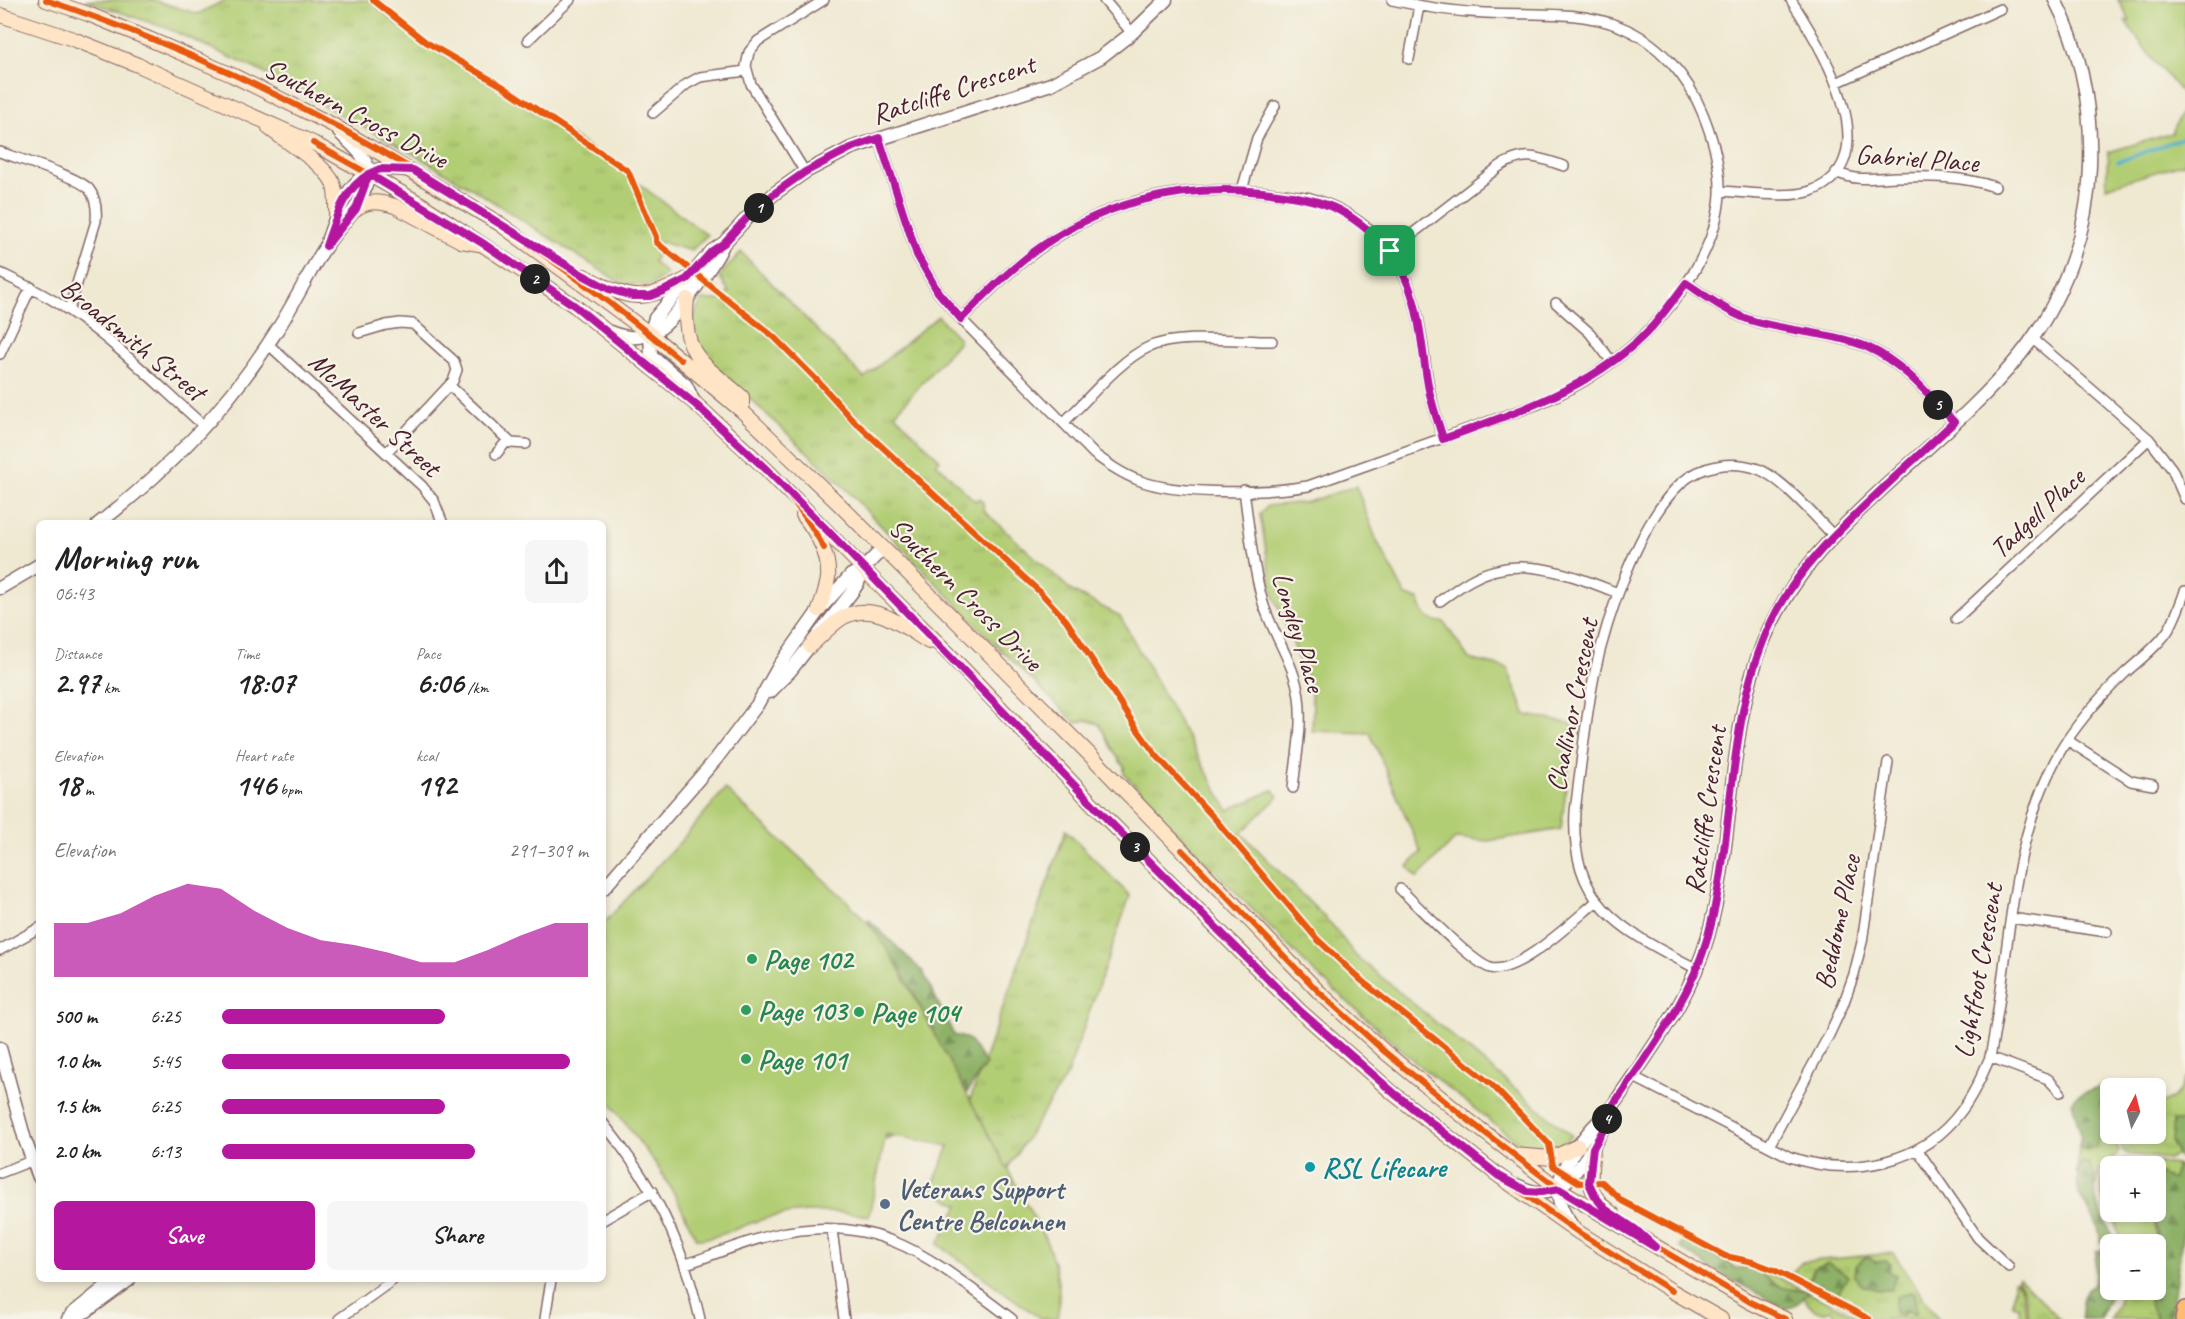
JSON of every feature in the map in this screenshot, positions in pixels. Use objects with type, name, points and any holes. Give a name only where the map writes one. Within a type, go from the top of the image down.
[{"type":"main road","name":"Southern Cross Drive","points":[[46,0],[88,14],[201,62],[331,124],[413,170],[500,224],[650,334],[742,411],[883,548],[1113,778],[1319,992],[1385,1053],[1559,1189],[1750,1302],[1785,1319]]},
{"type":"main road","name":"Southern Cross Drive","points":[[0,15],[73,39],[128,61],[313,143],[484,244],[575,306],[696,405],[767,470],[949,654],[1108,820],[1300,1011],[1395,1094],[1499,1176],[1578,1232],[1721,1319]]},
{"type":"main road","points":[[256,117],[324,170],[332,182],[336,216]]},
{"type":"main road","points":[[356,209],[369,202],[384,203],[405,211],[461,241],[484,244]]},
{"type":"main road","points":[[528,243],[600,284],[632,296],[650,296],[692,283]]},
{"type":"main road","points":[[687,299],[686,335],[690,344],[701,361],[742,397],[742,411]]},
{"type":"main road","points":[[767,470],[813,527],[824,548],[828,579],[819,610]]},
{"type":"main road","points":[[810,646],[839,620],[859,611],[875,612],[891,619],[949,654]]},
{"type":"main road","points":[[1513,1155],[1552,1158],[1578,1146]]},
{"type":"main road","points":[[1593,1148],[1589,1183],[1595,1196],[1605,1209],[1635,1229],[1655,1247]]},
{"type":"main road","points":[[2183,1319],[2185,1308]]},
{"type":"street","points":[[528,40],[570,0]]},
{"type":"street","points":[[1104,0],[1132,33]]},
{"type":"street","name":"Ratcliffe Crescent","points":[[650,334],[655,318],[718,256],[724,243],[768,199],[805,172],[851,148],[1051,84],[1093,62],[1132,33],[1166,0]]},
{"type":"street","points":[[879,138],[917,255],[938,292],[961,319],[1094,454],[1115,469],[1138,480],[1172,488],[1282,490],[1308,486],[1443,439],[1538,404],[1569,390],[1612,362],[1652,326],[1686,283],[1709,242],[1715,221],[1720,190],[1714,145],[1699,104],[1676,68],[1646,40],[1623,27],[1586,17],[1484,13],[1419,6],[1392,0]]},
{"type":"street","points":[[1720,190],[1795,194],[1817,188],[1836,172],[1844,161],[1849,140],[1848,126],[1836,83],[1815,36],[1791,0]]},
{"type":"street","name":"Ratcliffe Crescent","points":[[1559,1189],[1561,1171],[1596,1122],[1608,1113],[1672,1018],[1697,969],[1708,938],[1715,907],[1742,721],[1750,682],[1762,645],[1778,610],[1797,578],[1833,535],[1998,381],[2032,339],[2047,316],[2071,262],[2082,228],[2090,176],[2089,116],[2081,67],[2067,24],[2055,0]]},
{"type":"street","points":[[805,172],[750,84],[746,70],[749,52],[758,41],[822,1]]},
{"type":"street","points":[[1409,59],[1419,6]]},
{"type":"street","points":[[1836,83],[2000,9]]},
{"type":"street","points":[[653,113],[687,84],[700,77],[746,70]]},
{"type":"street","points":[[1242,190],[1257,138],[1275,106]]},
{"type":"street","points":[[103,520],[157,474],[204,426],[268,344],[326,246],[356,209],[369,174],[364,158],[331,124]]},
{"type":"street","points":[[0,152],[80,182],[93,195],[97,210],[96,221],[69,310]]},
{"type":"street","points":[[1390,251],[1512,159],[1532,155],[1564,166]]},
{"type":"street","points":[[326,246],[336,216],[354,183],[380,169],[413,170]]},
{"type":"street","name":"Gabriel Place","points":[[1836,172],[1859,180],[1896,177],[1956,178],[1976,180],[1995,187]]},
{"type":"street","points":[[961,319],[1001,279],[1032,253],[1099,214],[1152,196],[1188,190],[1242,190],[1300,196],[1337,208],[1371,231],[1390,251],[1407,279],[1415,301],[1428,384],[1443,439]]},
{"type":"street","name":"Broadsmith Street","points":[[0,273],[31,287],[69,310],[112,343],[204,426]]},
{"type":"street","name":"Ratcliffe Crescent","points":[[650,334],[666,326],[687,299],[692,283]]},
{"type":"street","points":[[1686,283],[1724,308],[1749,319],[1842,339],[1879,353],[1922,386],[1954,422]]},
{"type":"street","points":[[0,354],[31,287]]},
{"type":"street","points":[[1556,303],[1590,333],[1612,362]]},
{"type":"street","points":[[359,333],[386,325],[413,324],[454,361],[456,375],[448,386],[386,453]]},
{"type":"street","points":[[603,329],[622,337],[637,338],[650,334],[651,355],[686,385],[696,405]]},
{"type":"street","points":[[2032,339],[2149,440],[2172,469],[2185,499]]},
{"type":"street","points":[[1063,423],[1124,364],[1148,347],[1183,340],[1272,341]]},
{"type":"street","name":"McMaster Street","points":[[268,344],[422,486],[434,501],[441,520]]},
{"type":"street","points":[[448,386],[508,440],[526,444]]},
{"type":"street","points":[[496,454],[508,440]]},
{"type":"street","name":"Tadgell Place","points":[[1956,619],[2149,440]]},
{"type":"street","name":"Challinor Crescent","points":[[1697,969],[1621,926],[1597,901],[1582,875],[1576,855],[1575,811],[1594,678],[1604,635],[1618,593],[1646,534],[1668,497],[1690,477],[1716,466],[1742,465],[1767,474],[1782,485],[1833,535]]},
{"type":"street","name":"Longley Place","points":[[1244,490],[1255,565],[1264,604],[1294,675],[1299,695],[1300,727],[1293,788]]},
{"type":"street","points":[[757,705],[779,666],[819,610],[850,575],[863,569],[883,548]]},
{"type":"street","points":[[0,588],[36,567]]},
{"type":"street","points":[[1440,601],[1472,579],[1509,568],[1533,567],[1568,574],[1618,593]]},
{"type":"street","points":[[606,886],[699,781],[757,705],[790,671],[858,583],[863,569]]},
{"type":"street","name":"Lightfoot Crescent","points":[[1632,1076],[1803,1161],[1841,1167],[1880,1164],[1917,1149],[1941,1133],[1961,1112],[1978,1086],[1990,1057],[2020,857],[2029,821],[2042,787],[2067,740],[2108,689],[2166,634],[2176,616],[2185,591]]},
{"type":"street","points":[[2067,740],[2131,781],[2153,785]]},
{"type":"street","name":"Beddome Place","points":[[1770,1146],[1829,1035],[1854,974],[1862,942],[1888,762]]},
{"type":"street","points":[[1400,889],[1462,947],[1491,968],[1507,968],[1539,950],[1597,901]]},
{"type":"street","points":[[2011,918],[2107,932]]},
{"type":"street","points":[[0,950],[36,930]]},
{"type":"street","points":[[0,1048],[36,1170]]},
{"type":"street","points":[[1990,1057],[2048,1079],[2060,1092]]},
{"type":"street","name":"Ratcliffe Crescent","points":[[1559,1189],[1572,1178],[1593,1148],[1605,1127],[1608,1113]]},
{"type":"street","points":[[606,1127],[653,1191],[686,1264],[700,1319]]},
{"type":"street","points":[[1917,1149],[1978,1238],[2009,1267]]},
{"type":"street","points":[[0,1173],[32,1161]]},
{"type":"street","points":[[1499,1176],[1527,1191],[1542,1192],[1559,1189],[1560,1205],[1565,1216],[1578,1232]]},
{"type":"street","points":[[606,1218],[653,1191]]},
{"type":"street","points":[[686,1264],[772,1236],[802,1230],[857,1231],[887,1238],[918,1252],[1012,1319]]},
{"type":"street","points":[[832,1230],[844,1319]]},
{"type":"street","points":[[339,1319],[390,1282]]},
{"type":"street","points":[[545,1319],[551,1282]]},
{"type":"street","points":[[67,1319],[87,1311],[115,1283]]},
{"type":"green space","points":[[85,0],[153,0],[198,14],[225,0],[370,0],[399,26],[460,66],[500,88],[610,162],[707,235],[691,251],[661,242],[655,249],[656,258],[653,262],[667,274],[652,285],[622,284],[417,156],[256,69],[169,29]]},
{"type":"green space","points":[[2118,0],[2185,0],[2185,96],[2153,60],[2125,21],[2130,21]]},
{"type":"green space","points":[[2185,104],[2185,163],[2106,187],[2108,152],[2172,133]]},
{"type":"green space","points":[[741,252],[864,378],[938,316],[960,340],[895,414],[940,460],[936,463],[975,501],[980,498],[984,511],[1073,592],[1120,616],[1228,810],[1273,790],[1278,797],[1241,833],[1333,926],[1355,955],[1572,1136],[1559,1146],[1547,1150],[1534,1149],[1519,1143],[1417,1064],[1314,972],[1145,800],[1148,798],[1124,774],[1124,766],[1099,724],[1086,720],[1076,723],[989,638],[836,479],[699,351],[693,330],[695,313],[702,300],[720,300],[729,292],[719,276]]},
{"type":"green space","points":[[1356,486],[1376,539],[1406,596],[1419,599],[1424,613],[1430,619],[1444,622],[1469,659],[1507,668],[1526,715],[1574,724],[1561,829],[1488,841],[1456,838],[1417,878],[1408,866],[1421,852],[1370,733],[1312,731],[1313,707],[1309,683],[1273,594],[1260,514],[1267,506],[1308,502]]},
{"type":"green space","points":[[725,789],[848,902],[873,929],[894,960],[1046,1240],[1058,1279],[1057,1319],[1041,1319],[938,1244],[959,1205],[931,1190],[949,1146],[886,1134],[869,1216],[827,1212],[785,1214],[757,1221],[714,1237],[696,1238],[675,1195],[656,1164],[606,1098],[606,921],[680,842]]},
{"type":"green space","points":[[1066,830],[1130,896],[1067,1075],[1007,1169],[970,1100]]},
{"type":"green space","points":[[868,919],[923,972],[954,1035],[968,1039],[986,1064],[964,1097],[883,1141],[935,1036],[894,961],[875,938]]},
{"type":"green space","points":[[2185,1078],[2185,1121],[2173,1121],[2171,1141],[2177,1154],[2168,1159],[2166,1156],[2144,1156],[2123,1151],[2121,1144],[2166,1144],[2166,1101],[2175,1096]]},
{"type":"green space","points":[[2100,1086],[2100,1134],[2095,1148],[2086,1151],[2079,1146],[2081,1135],[2072,1102],[2078,1095]]},
{"type":"green space","points":[[2173,1121],[2185,1121],[2185,1154],[2179,1158],[2171,1141]]},
{"type":"green space","points":[[2100,1134],[2100,1144],[2117,1144],[2119,1152],[2115,1156],[2100,1156],[2100,1172],[2095,1188],[2094,1177],[2081,1162],[2076,1174],[2079,1146],[2086,1151],[2095,1148]]},
{"type":"green space","points":[[2081,1162],[2089,1163],[2094,1177],[2100,1222],[2106,1222],[2111,1234],[2100,1234],[2100,1242],[2099,1231],[2081,1198],[2078,1176]]},
{"type":"green space","points":[[2166,1164],[2177,1165],[2172,1180],[2166,1177]]},
{"type":"green space","points":[[2184,1166],[2185,1221],[2170,1319],[2155,1319],[2149,1300],[2166,1300],[2166,1234],[2157,1234],[2155,1222],[2166,1222],[2166,1177],[2172,1180],[2177,1167]]},
{"type":"green space","points":[[2114,1222],[2155,1222],[2155,1234],[2118,1234]]},
{"type":"green space","points":[[1683,1240],[1727,1261],[1734,1268],[1756,1267],[1775,1284],[1808,1292],[1798,1303],[1786,1309],[1711,1268],[1679,1247]]},
{"type":"green space","points":[[2100,1250],[2100,1300],[2108,1300],[2100,1319],[2081,1319],[2084,1295],[2094,1285],[2096,1251]]},
{"type":"green space","points":[[1893,1253],[1938,1319],[1874,1319],[1789,1277],[1801,1262]]},
{"type":"green space","points":[[1869,1257],[1875,1262],[1886,1261],[1891,1264],[1888,1272],[1896,1275],[1891,1290],[1863,1286],[1855,1276],[1856,1266],[1864,1258]]},
{"type":"green space","points":[[1828,1263],[1848,1276],[1838,1294],[1825,1289],[1821,1284],[1815,1286],[1808,1282],[1814,1269]]},
{"type":"green space","points":[[1756,1267],[1808,1292],[1775,1284]]},
{"type":"green space","points":[[2019,1278],[2060,1319],[2030,1319],[2023,1290],[2017,1280]]},
{"type":"green space","points":[[2014,1281],[2021,1290],[2028,1319],[2020,1319],[2019,1307],[2013,1305]]},
{"type":"green space","points":[[1808,1292],[1864,1319],[1836,1319],[1832,1310],[1822,1313],[1815,1310],[1803,1298]]},
{"type":"green space","points":[[1910,1292],[1914,1293],[1915,1315],[1907,1310],[1902,1316],[1896,1313],[1894,1306],[1897,1297]]},
{"type":"green space","points":[[2119,1300],[2150,1300],[2155,1319],[2110,1319]]},
{"type":"waterway","points":[[2118,162],[2185,137]]},
{"type":"cycle path","points":[[46,0],[132,31],[216,67],[380,150],[459,198],[535,249],[610,303],[681,360]]},
{"type":"cycle path","points":[[373,0],[426,42],[502,86],[628,171],[656,237],[656,242],[774,337],[854,421],[1040,592],[1066,620],[1156,755],[1215,819],[1317,939],[1362,981],[1491,1084],[1549,1144],[1553,1166],[1580,1183],[1602,1182],[1622,1201],[1725,1256],[1753,1262],[1774,1270],[1869,1319]]},
{"type":"cycle path","points":[[313,143],[480,240],[544,283],[597,323],[708,415],[752,455],[792,499],[824,548]]},
{"type":"cycle path","points":[[825,528],[1108,820],[1300,1011],[1394,1094],[1499,1176],[1578,1232],[1672,1291]]},
{"type":"cycle path","points":[[1182,850],[1319,992],[1385,1052],[1463,1116],[1559,1189],[1750,1302],[1785,1319]]},
{"type":"place","name":"Page 102","points":[[752,959]]},
{"type":"place","name":"Page 103","points":[[746,1010]]},
{"type":"place","name":"Page 104","points":[[859,1012]]},
{"type":"place","name":"Page 101","points":[[746,1059]]},
{"type":"place","name":"RSL Lifecare","points":[[1310,1167]]},
{"type":"place","name":"Veterans Support Centre Belconnen","points":[[885,1204]]},
{"type":"route","points":[[1390,251],[1371,231],[1349,215],[1313,199],[1242,190],[1188,190],[1152,196],[1116,207],[1065,232],[1032,253],[1001,279],[961,319],[938,292],[917,255],[879,138],[851,148],[805,172],[775,193],[747,218],[724,243],[712,251],[687,279],[650,296],[632,296],[609,289],[528,243],[413,170],[380,169],[369,174],[356,209],[326,246],[336,216],[354,183],[369,174],[484,244],[575,306],[741,445],[949,654],[1108,820],[1300,1011],[1395,1094],[1499,1176],[1527,1191],[1542,1192],[1559,1189],[1655,1247],[1635,1229],[1605,1209],[1595,1196],[1589,1183],[1593,1148],[1605,1127],[1608,1113],[1672,1018],[1697,969],[1708,938],[1715,907],[1742,721],[1750,682],[1762,645],[1778,610],[1797,578],[1820,548],[1954,422],[1922,386],[1879,353],[1842,339],[1749,319],[1724,308],[1686,283],[1652,326],[1598,372],[1569,390],[1538,404],[1443,439],[1428,384],[1415,301],[1407,279],[1390,251]]}]
